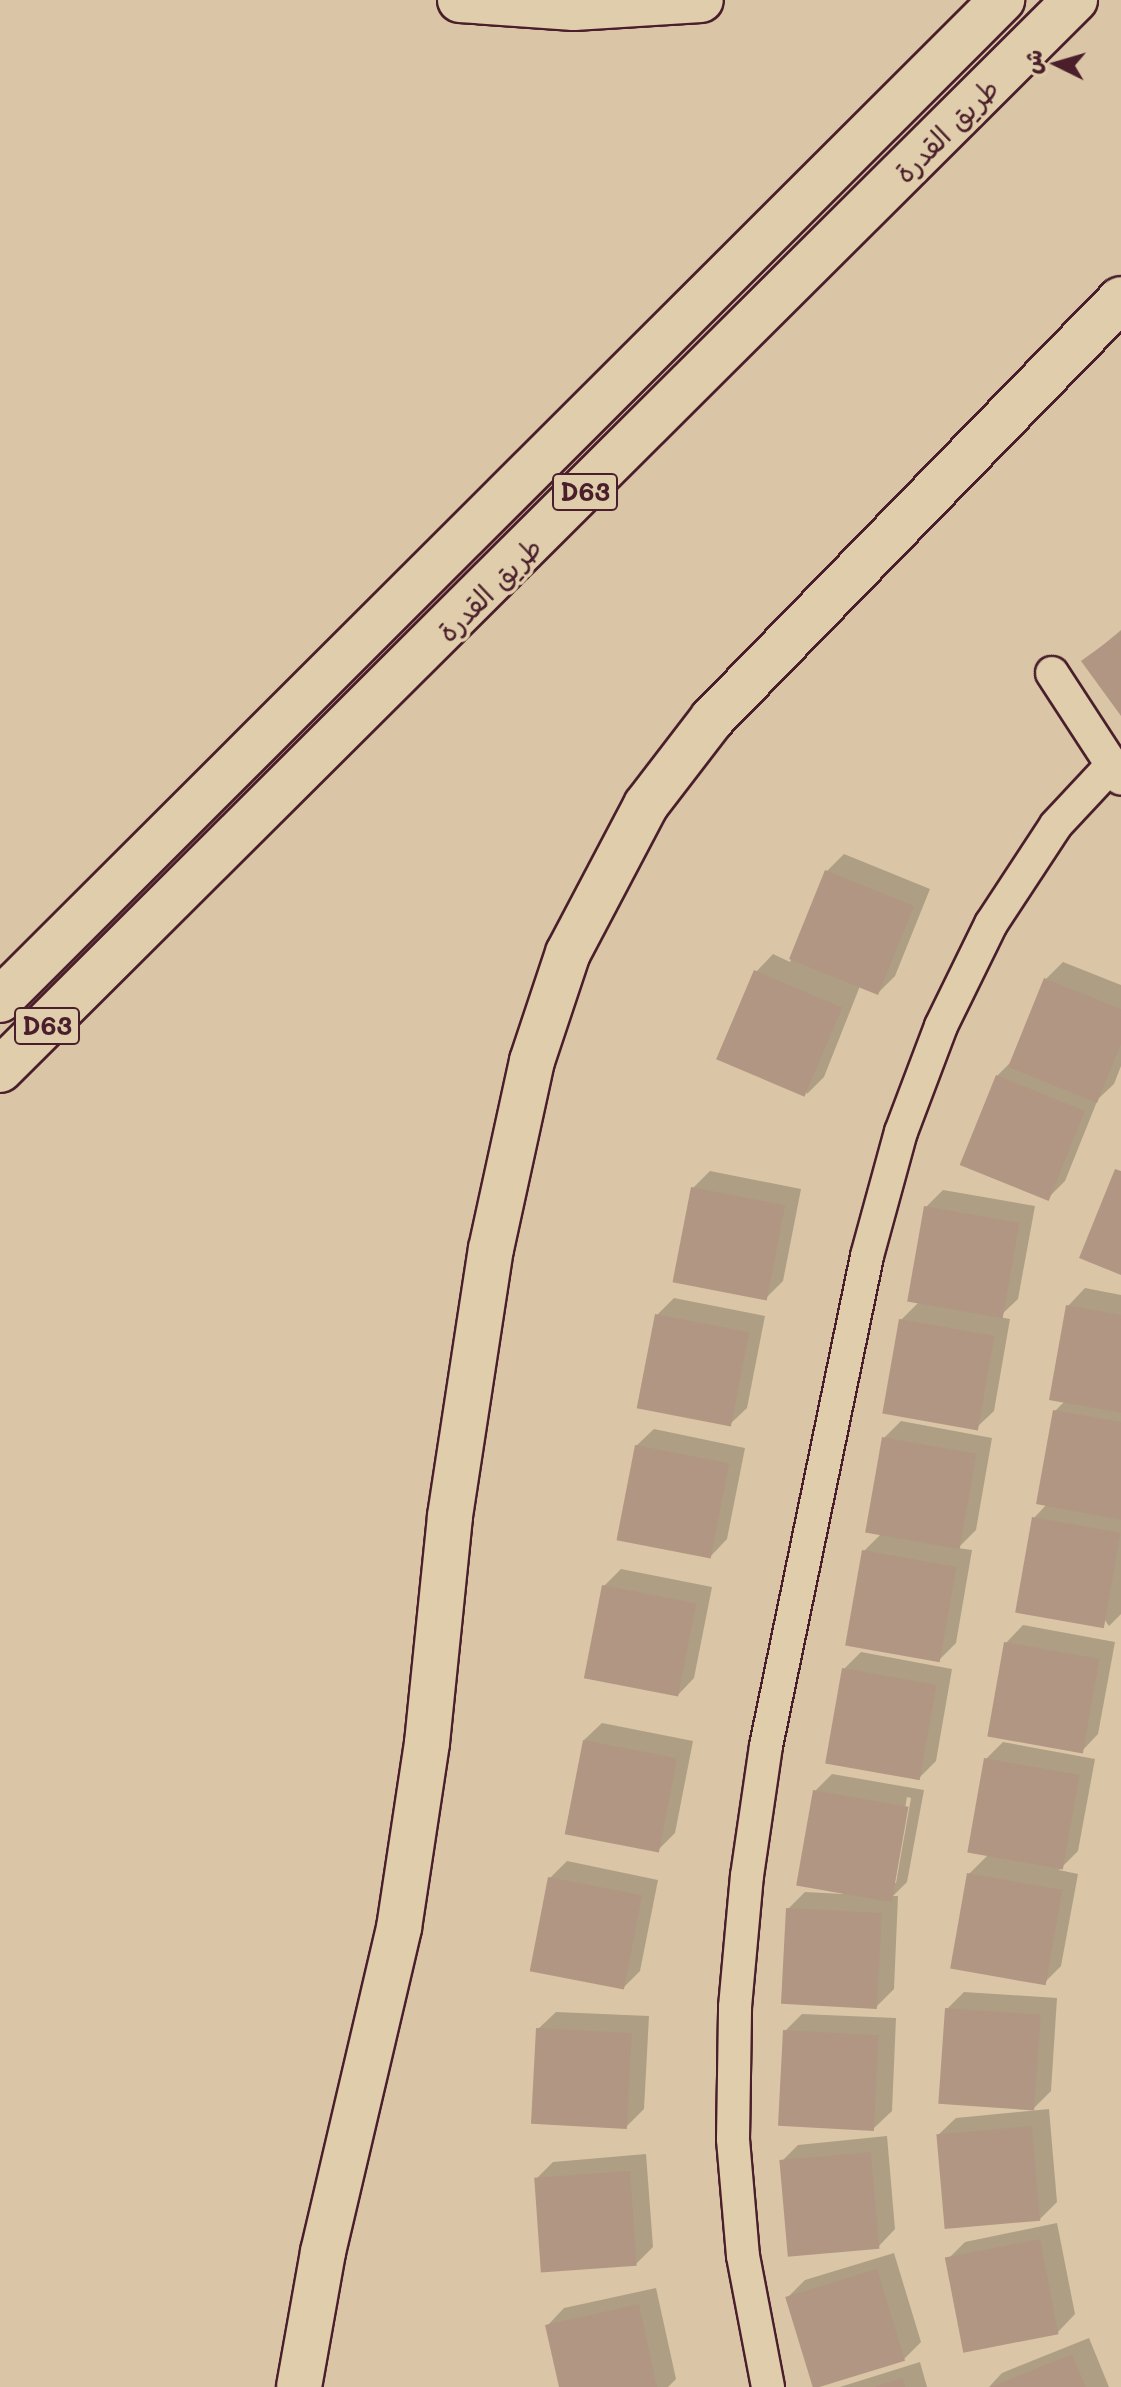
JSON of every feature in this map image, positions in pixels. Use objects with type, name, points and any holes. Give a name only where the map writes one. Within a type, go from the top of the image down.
[{"type":"main road","points":[[460,0],[574,8],[701,0]]},
{"type":"main road","name":"طريق القدرة","points":[[0,1000],[60,945],[1002,0]]},
{"type":"main road","name":"طريق القدرة","points":[[0,1070],[93,982],[1075,0]]},
{"type":"main road","points":[[299,2387],[323,2252],[399,1928],[427,1743],[464,1412],[491,1249],[532,1061],[568,953],[631,828],[712,719],[1121,299]]},
{"type":"street","points":[[768,2387],[743,2256],[733,2139],[739,1964],[766,1746],[867,1256],[906,1119],[941,1026],[991,924],[1056,825],[1116,772],[1052,673]]},
{"type":"building","points":[[1121,632],[1121,716],[1081,661]]},
{"type":"building","points":[[825,870],[914,906],[878,995],[789,959]]},
{"type":"building","points":[[754,970],[842,1008],[804,1097],[716,1059]]},
{"type":"building","points":[[1044,978],[1121,1009],[1121,1044],[1097,1103],[1008,1067]]},
{"type":"building","points":[[996,1075],[1085,1111],[1049,1201],[960,1165]]},
{"type":"building","points":[[1115,1169],[1121,1171],[1121,1275],[1079,1258]]},
{"type":"building","points":[[691,1187],[785,1205],[767,1301],[672,1282]]},
{"type":"building","points":[[924,1206],[1020,1223],[1003,1318],[907,1302]]},
{"type":"building","points":[[1066,1305],[1121,1315],[1121,1413],[1049,1400]]},
{"type":"building","points":[[655,1314],[749,1332],[731,1427],[637,1408]]},
{"type":"building","points":[[899,1319],[995,1336],[978,1430],[882,1414]]},
{"type":"building","points":[[1053,1410],[1121,1422],[1121,1520],[1036,1504]]},
{"type":"building","points":[[882,1437],[977,1454],[960,1549],[865,1533]]},
{"type":"building","points":[[635,1445],[729,1463],[711,1559],[616,1540]]},
{"type":"building","points":[[1032,1517],[1121,1533],[1104,1628],[1015,1613]]},
{"type":"building","points":[[862,1550],[957,1567],[940,1662],[845,1646]]},
{"type":"building","points":[[602,1585],[696,1603],[678,1697],[584,1678]]},
{"type":"building","points":[[1004,1642],[1100,1659],[1083,1753],[987,1737]]},
{"type":"building","points":[[842,1668],[937,1685],[920,1780],[825,1764]]},
{"type":"building","points":[[583,1740],[677,1758],[659,1853],[565,1834]]},
{"type":"building","points":[[984,1758],[1080,1775],[1063,1869],[967,1853]]},
{"type":"building","points":[[813,1790],[909,1807],[892,1902],[796,1886]]},
{"type":"building","points":[[967,1873],[1063,1890],[1046,1985],[950,1969]]},
{"type":"building","points":[[548,1877],[642,1895],[624,1990],[530,1971]]},
{"type":"building","points":[[786,1908],[882,1913],[877,2009],[781,2004]]},
{"type":"building","points":[[945,2008],[1041,2015],[1034,2110],[938,2104]]},
{"type":"building","points":[[536,2028],[632,2033],[627,2129],[531,2124]]},
{"type":"building","points":[[783,2030],[879,2035],[874,2131],[778,2126]]},
{"type":"building","points":[[1032,2126],[1040,2221],[945,2229],[936,2134]]},
{"type":"building","points":[[871,2152],[879,2249],[788,2257],[779,2160]]},
{"type":"building","points":[[630,2171],[637,2266],[541,2272],[534,2178]]},
{"type":"building","points":[[1040,2239],[1059,2334],[963,2353],[945,2258]]},
{"type":"building","points":[[877,2269],[905,2361],[813,2387],[785,2297]]},
{"type":"building","points":[[639,2304],[657,2387],[559,2387],[545,2325]]},
{"type":"building","points":[[1072,2354],[1086,2387],[991,2387]]},
{"type":"building","points":[[903,2378],[905,2387],[876,2387],[876,2386]]}]
